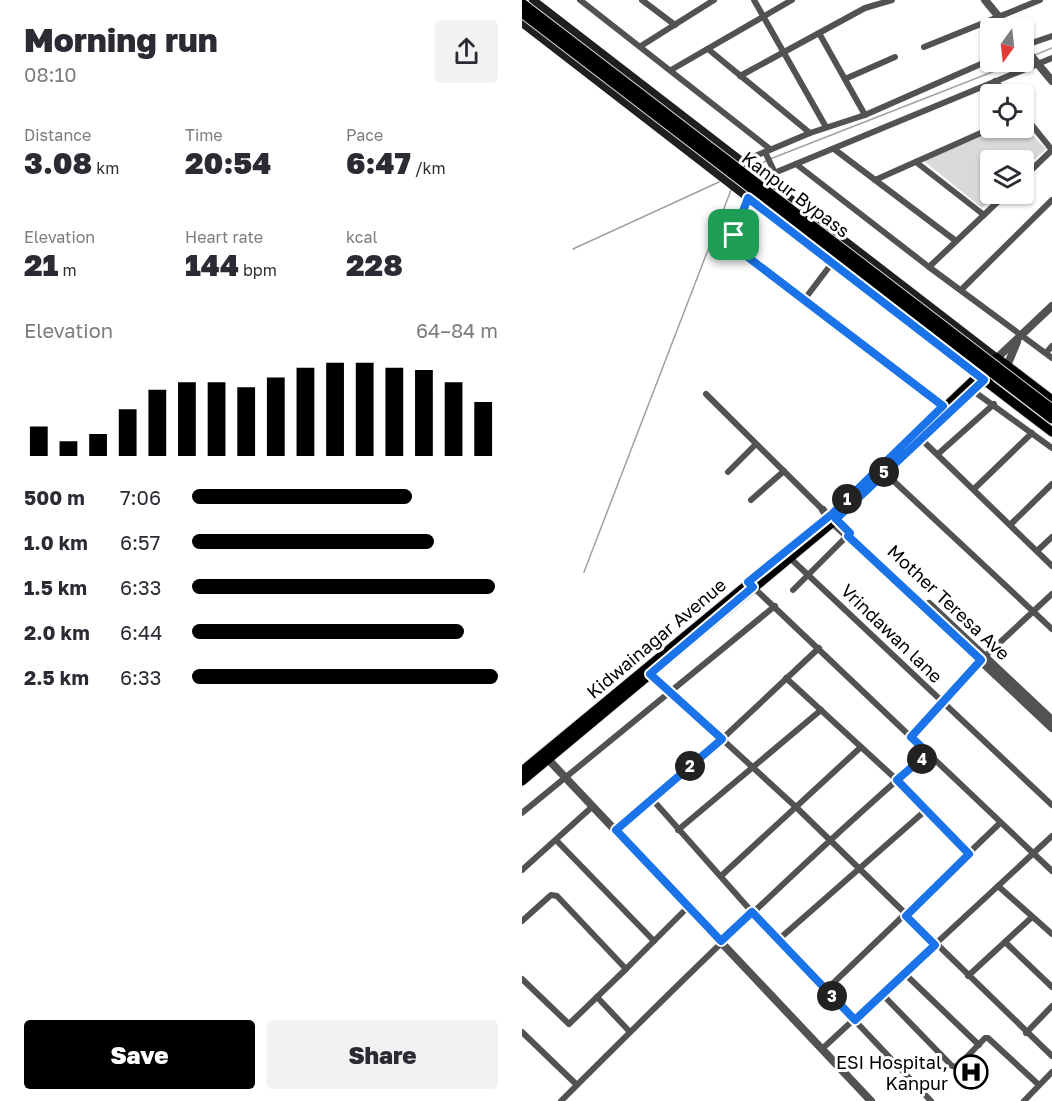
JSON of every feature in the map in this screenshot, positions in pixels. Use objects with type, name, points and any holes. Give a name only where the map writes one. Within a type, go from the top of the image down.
[{"type":"main road","points":[[532,0],[759,177],[1052,400]]},
{"type":"main road","name":"Kanpur Bypass","points":[[522,3],[1052,409]]},
{"type":"main road","name":"Kanpur Bypass","points":[[522,13],[1052,419]]},
{"type":"main road","points":[[522,23],[1052,432]]},
{"type":"main road","name":"Kidwainagar Avenue","points":[[751,585],[789,557],[917,436],[972,390],[997,358]]},
{"type":"main road","name":"Kidwainagar Avenue","points":[[522,781],[546,757],[884,472],[943,406],[980,378],[1006,366]]},
{"type":"main road","name":"Kidwainagar Avenue","points":[[522,771],[546,757]]},
{"type":"street","points":[[580,0],[671,70],[768,153],[774,170]]},
{"type":"street","points":[[642,0],[675,25]]},
{"type":"street","points":[[754,0],[826,127]]},
{"type":"street","points":[[671,70],[792,0]]},
{"type":"street","points":[[740,76],[865,8],[892,0]]},
{"type":"street","points":[[985,0],[998,16]]},
{"type":"street","points":[[924,47],[1040,0]]},
{"type":"street","points":[[641,46],[712,1]]},
{"type":"street","points":[[819,33],[865,115]]},
{"type":"street","points":[[1034,44],[1052,36]]},
{"type":"street","points":[[708,49],[810,133]]},
{"type":"street","points":[[844,78],[895,57]]},
{"type":"street","points":[[759,177],[834,149],[995,81],[1035,61],[1052,57]]},
{"type":"street","points":[[1035,61],[1052,81]]},
{"type":"street","points":[[743,164],[810,133],[865,115],[980,64]]},
{"type":"street","points":[[995,81],[998,84]]},
{"type":"street","points":[[1034,128],[1052,150],[1034,167]]},
{"type":"street","points":[[875,180],[980,133]]},
{"type":"street","points":[[834,149],[956,241]]},
{"type":"street","points":[[916,162],[984,215]]},
{"type":"street","points":[[796,164],[961,290],[1020,339],[1052,358]]},
{"type":"street","points":[[748,198],[732,245],[943,406]]},
{"type":"street","points":[[961,290],[1052,200]]},
{"type":"street","points":[[929,267],[996,204]]},
{"type":"street","points":[[804,300],[832,263]]},
{"type":"street","points":[[997,358],[1051,309]]},
{"type":"street","points":[[1006,366],[1020,339]]},
{"type":"street","points":[[1046,353],[1052,346]]},
{"type":"street","points":[[972,390],[1052,447]]},
{"type":"street","points":[[706,394],[830,517],[983,658],[1052,728]]},
{"type":"street","points":[[938,454],[994,404]]},
{"type":"street","points":[[974,489],[1032,433]]},
{"type":"street","points":[[917,436],[1052,566]]},
{"type":"street","points":[[728,472],[756,444]]},
{"type":"street","points":[[751,500],[784,471]]},
{"type":"street","points":[[884,472],[1052,629]]},
{"type":"street","points":[[1010,525],[1052,484]]},
{"type":"street","points":[[793,590],[849,534]]},
{"type":"street","points":[[1037,551],[1052,537]]},
{"type":"street","name":"Vrindawan lane","points":[[789,557],[1052,805]]},
{"type":"street","points":[[751,585],[928,753],[999,824],[1052,871]]},
{"type":"street","points":[[911,737],[983,658],[1052,594]]},
{"type":"street","points":[[522,813],[775,606]]},
{"type":"street","points":[[616,830],[722,739],[819,648]]},
{"type":"street","name":"Mother Teresa Ave","points":[[983,658],[1052,720]]},
{"type":"street","points":[[648,671],[797,808],[935,945],[1052,1056]]},
{"type":"street","points":[[786,678],[897,780],[969,854]]},
{"type":"street","points":[[678,830],[820,710]]},
{"type":"street","points":[[721,876],[861,747]]},
{"type":"street","points":[[561,1101],[721,941],[829,840],[928,753]]},
{"type":"street","points":[[546,757],[871,1101]]},
{"type":"street","points":[[652,800],[752,912],[931,1101]]},
{"type":"street","points":[[522,870],[594,806]]},
{"type":"street","points":[[778,940],[926,810]]},
{"type":"street","points":[[826,990],[906,916],[999,824]]},
{"type":"street","points":[[822,1049],[1052,836]]},
{"type":"street","points":[[556,840],[654,941]]},
{"type":"street","points":[[998,886],[1052,934]]},
{"type":"street","points":[[522,921],[551,895],[557,896],[626,969]]},
{"type":"street","points":[[522,980],[566,1023],[572,1022],[688,907]]},
{"type":"street","points":[[968,976],[1032,916]]},
{"type":"street","points":[[1005,942],[1052,987]]},
{"type":"street","points":[[904,973],[979,1045]]},
{"type":"street","points":[[882,994],[952,1066],[957,1066],[985,1038],[991,1040],[1039,1085]]},
{"type":"street","points":[[597,997],[630,1032]]},
{"type":"street","points":[[1026,1033],[1052,1006]]},
{"type":"street","points":[[522,1032],[577,1085]]},
{"type":"street","points":[[1024,1101],[1052,1072]]},
{"type":"shaded area","points":[[980,136],[1034,136],[1046,149],[1034,160],[1034,150],[980,150],[980,204],[987,204],[982,208],[924,161]]},
{"type":"waterway","points":[[1035,55],[1052,48]]},
{"type":"waterway","points":[[770,159],[992,72]]},
{"type":"waterway","points":[[754,166],[766,161]]},
{"type":"waterway","points":[[573,249],[719,182]]},
{"type":"waterway","points":[[584,572],[731,190]]},
{"type":"place","name":"ESI Hospital, Kanpur","points":[[971,1072]]},
{"type":"route","points":[[748,198],[984,380],[836,519],[850,533],[848,536],[981,660],[911,737],[928,753],[897,780],[969,854],[906,916],[935,945],[855,1020],[752,912],[721,941],[616,830],[722,739],[650,674],[753,587],[748,582],[832,514],[943,406],[884,358],[732,245],[734,235],[748,198]]}]
